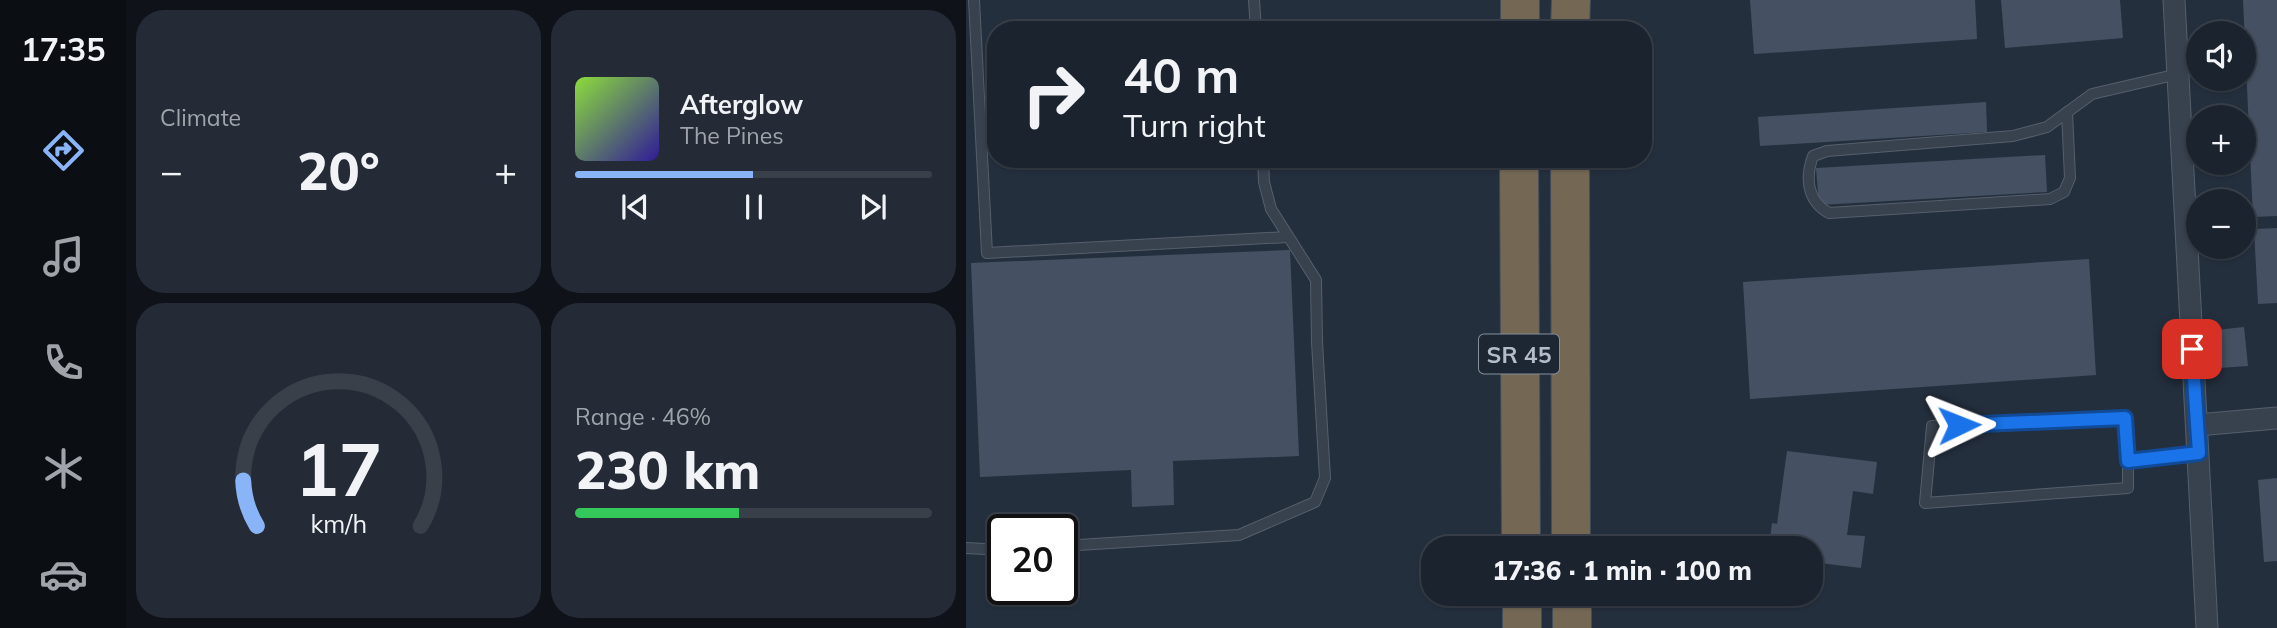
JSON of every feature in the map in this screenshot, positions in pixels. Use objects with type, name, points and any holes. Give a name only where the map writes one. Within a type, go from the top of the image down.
[{"type":"highway","points":[[1520,0],[1520,21]]},
{"type":"highway","points":[[1570,21],[1571,0]]},
{"type":"highway","name":"SR 45","points":[[1520,168],[1521,536]]},
{"type":"highway","name":"SR 45","points":[[1570,168],[1571,536]]},
{"type":"highway","points":[[1522,606],[1522,628]]},
{"type":"highway","points":[[1572,606],[1572,628]]},
{"type":"street","points":[[2174,0],[2207,628]]},
{"type":"street","points":[[2197,425],[2277,418]]},
{"type":"lane","points":[[974,0],[988,253],[1288,237]]},
{"type":"lane","points":[[1254,0],[1255,21]]},
{"type":"lane","points":[[2067,112],[2070,178],[2064,192],[2050,199],[1829,213],[1816,206],[1811,193],[1809,167],[1813,156],[1827,151],[2013,136],[2047,127],[2067,112],[2092,94],[2178,74]]},
{"type":"lane","points":[[1078,545],[1239,535],[1315,502],[1325,478],[1316,280],[1271,209],[1263,168]]},
{"type":"lane","points":[[2125,418],[2128,461],[2128,488],[1925,503],[1932,426],[2125,418]]},
{"type":"lane","points":[[2128,461],[2199,453]]},
{"type":"lane","points":[[966,548],[987,549]]},
{"type":"building","points":[[1750,0],[1975,0],[1977,39],[1754,54]]},
{"type":"building","points":[[2001,0],[2120,0],[2123,38],[2005,48]]},
{"type":"building","points":[[2243,0],[2277,0],[2277,216],[2256,217],[2256,189],[2252,189],[2251,175],[2256,175],[2256,105],[2248,105],[2247,91],[2256,91],[2256,21],[2244,21]]},
{"type":"building","points":[[1986,102],[1987,132],[1760,146],[1758,117]]},
{"type":"building","points":[[2045,155],[2047,192],[1819,205],[1816,168]]},
{"type":"building","points":[[2277,228],[2277,303],[2258,304],[2256,229]]},
{"type":"building","points":[[1290,250],[1299,456],[1173,461],[1174,505],[1132,507],[1131,470],[980,477],[971,263]]},
{"type":"building","points":[[2089,259],[2096,375],[1750,399],[1743,282]]},
{"type":"building","points":[[2244,327],[2248,366],[2219,368],[2216,330]]},
{"type":"building","points":[[1787,451],[1877,462],[1873,494],[1853,491],[1847,535],[1865,536],[1861,568],[1823,563],[1823,536],[1770,536],[1772,523],[1777,524]]},
{"type":"building","points":[[2277,478],[2277,561],[2264,562],[2258,480]]},
{"type":"route","points":[[1959,425],[2125,418],[2128,461],[2199,453],[2192,349]]}]
